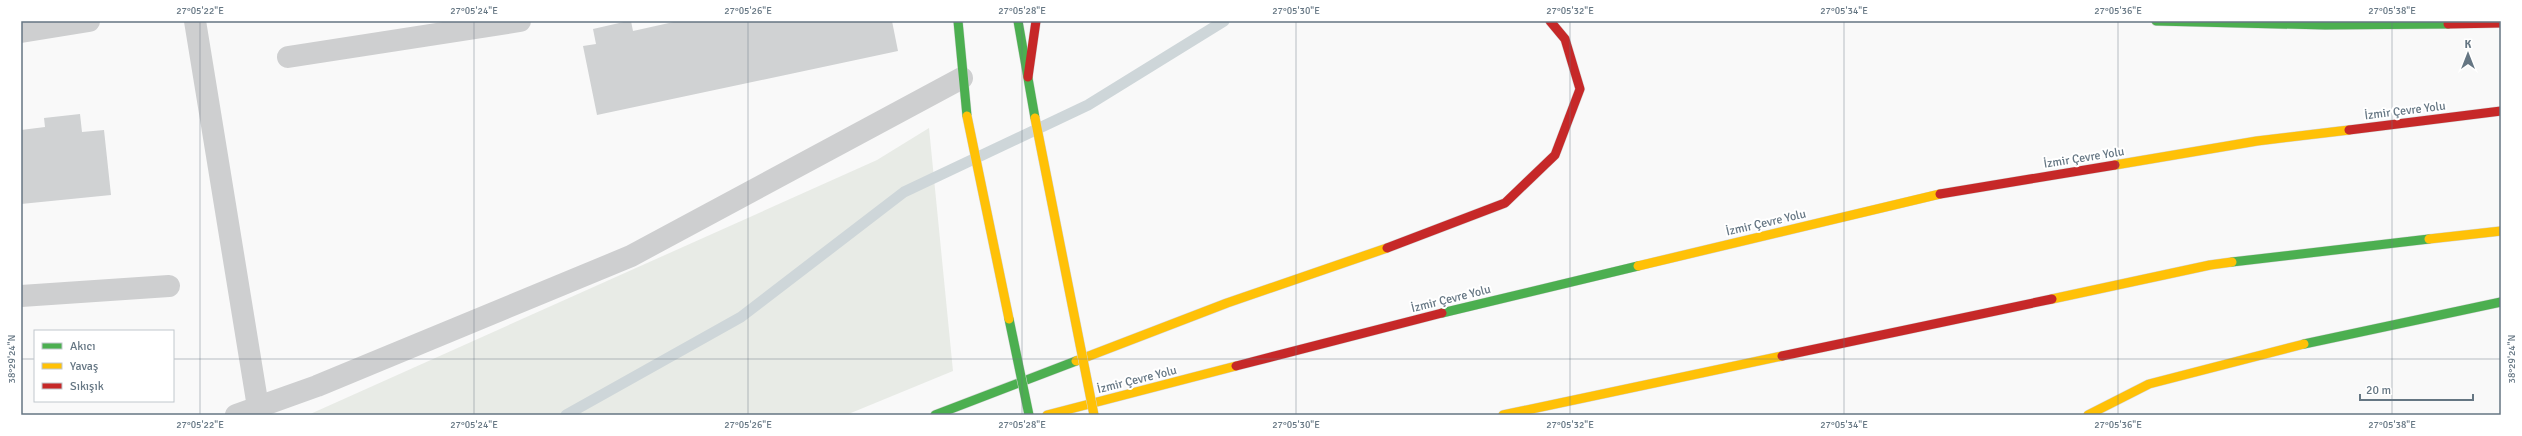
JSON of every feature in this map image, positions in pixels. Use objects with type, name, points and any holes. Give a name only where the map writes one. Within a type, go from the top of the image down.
[{"type":"main road","points":[[958,21],[962,78],[967,116],[1029,415]]},
{"type":"main road","points":[[1018,21],[1035,118],[1094,415]]},
{"type":"main road","points":[[1028,77],[1036,21]]},
{"type":"main road","points":[[935,415],[1227,303],[1407,241],[1504,203],[1555,155],[1580,90],[1565,39],[1550,21]]},
{"type":"main road","points":[[2156,21],[2325,25],[2501,23]]},
{"type":"main road","name":"İzmir Çevre Yolu","points":[[1047,415],[1486,302],[1934,195],[2257,141],[2501,111]]},
{"type":"main road","points":[[1503,415],[2210,265],[2501,231]]},
{"type":"main road","points":[[2088,415],[2149,384],[2343,334],[2501,302]]},
{"type":"street","points":[[21,32],[89,21]]},
{"type":"street","points":[[195,21],[258,407]]},
{"type":"street","points":[[288,58],[520,21]]},
{"type":"street","points":[[236,415],[317,386],[632,256],[962,78]]},
{"type":"street","points":[[21,296],[169,286]]},
{"type":"shaded area","points":[[929,128],[953,371],[846,415],[308,415],[877,160]]},
{"type":"building","points":[[631,21],[633,31],[678,21],[892,21],[898,51],[597,115],[583,46],[596,44],[593,29]]},
{"type":"building","points":[[80,114],[82,132],[104,130],[111,195],[21,204],[21,130],[45,127],[44,118]]},
{"type":"waterway","points":[[566,415],[741,317],[904,192],[1088,105],[1224,21]]},
{"type":"traffic: fast","points":[[958,21],[967,116]]},
{"type":"traffic: fast","points":[[1018,21],[1035,118]]},
{"type":"traffic: fast","points":[[2156,21],[2325,25],[2448,24]]},
{"type":"traffic: fast","points":[[2232,262],[2429,239]]},
{"type":"traffic: fast","points":[[1442,313],[1638,266]]},
{"type":"traffic: fast","points":[[2304,344],[2501,302]]},
{"type":"traffic: fast","points":[[1009,319],[1029,415]]},
{"type":"traffic: fast","points":[[935,415],[1076,361]]},
{"type":"traffic: slow","points":[[967,116],[1009,319]]},
{"type":"traffic: slow","points":[[1035,118],[1094,415]]},
{"type":"traffic: slow","points":[[2115,165],[2257,141],[2349,130]]},
{"type":"traffic: slow","points":[[1638,266],[1940,194]]},
{"type":"traffic: slow","points":[[2429,239],[2501,231]]},
{"type":"traffic: slow","points":[[1076,361],[1227,303],[1387,248]]},
{"type":"traffic: slow","points":[[2052,299],[2210,265],[2232,262]]},
{"type":"traffic: slow","points":[[2088,415],[2149,384],[2304,344]]},
{"type":"traffic: slow","points":[[1503,415],[1782,356]]},
{"type":"traffic: slow","points":[[1047,415],[1236,366]]},
{"type":"traffic: jam","points":[[1028,77],[1036,21]]},
{"type":"traffic: jam","points":[[1387,248],[1505,203],[1555,155],[1580,89],[1565,39],[1550,21]]},
{"type":"traffic: jam","points":[[2448,24],[2501,23]]},
{"type":"traffic: jam","points":[[2349,130],[2501,111]]},
{"type":"traffic: jam","points":[[1940,194],[2115,165]]},
{"type":"traffic: jam","points":[[1782,356],[2052,299]]},
{"type":"traffic: jam","points":[[1236,366],[1442,313]]}]
